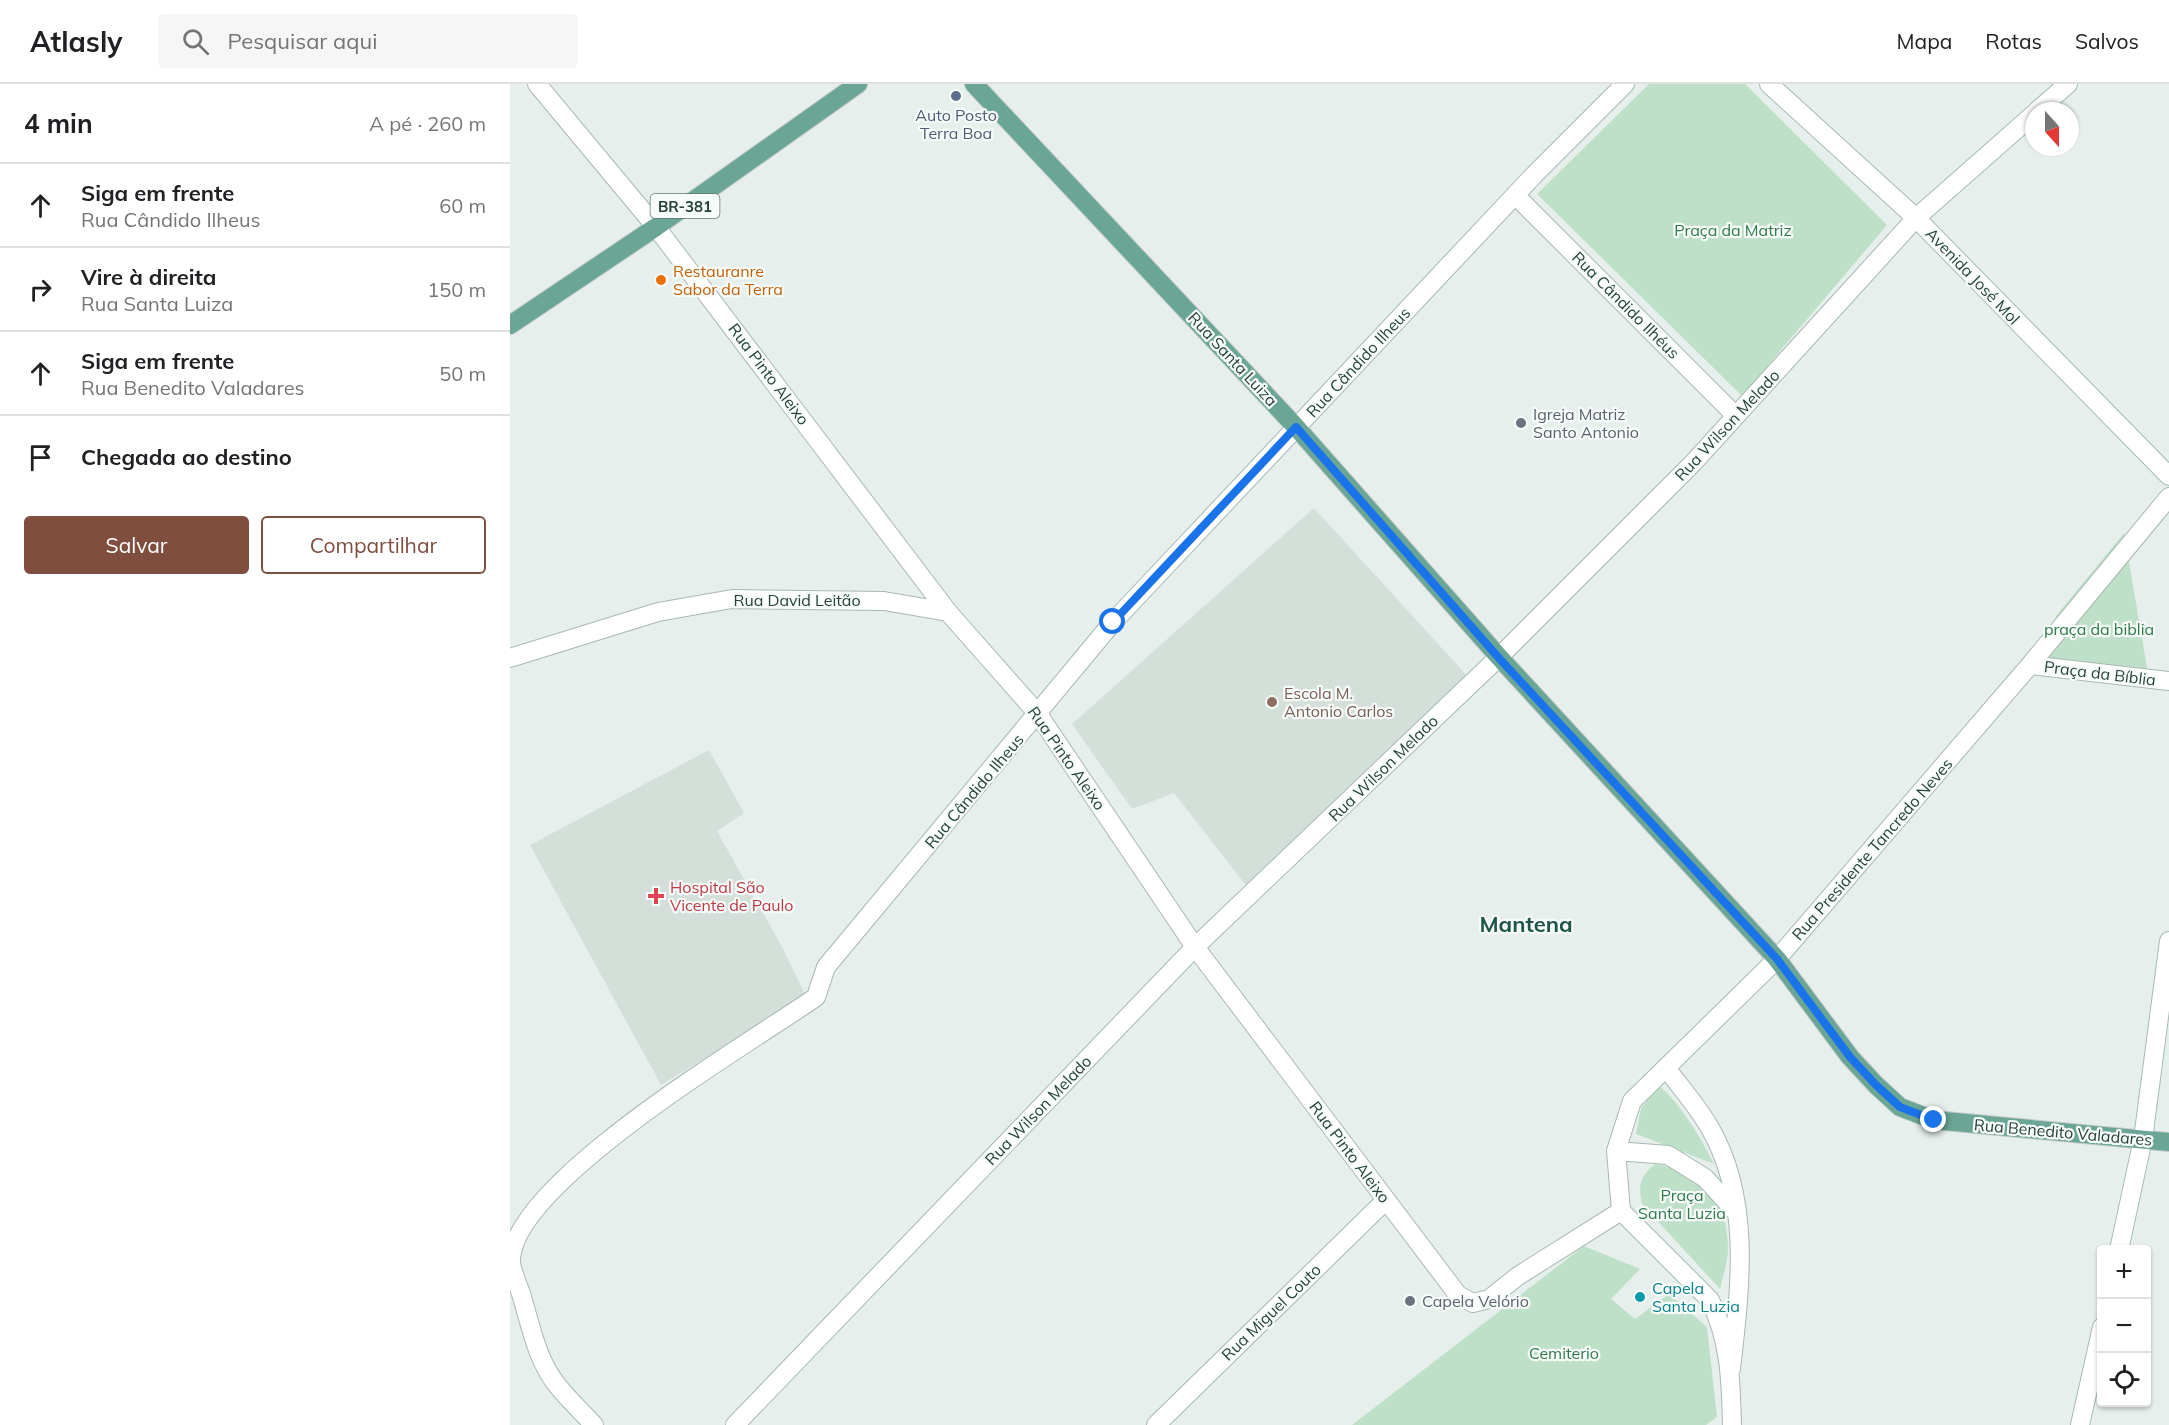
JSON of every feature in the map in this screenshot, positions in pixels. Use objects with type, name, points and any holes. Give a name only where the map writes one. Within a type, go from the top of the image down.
[{"type":"main road","name":"BR-381","points":[[510,325],[858,84]]},
{"type":"main road","name":"Rua Santa Luiza","points":[[974,84],[1296,427],[1498,657],[1777,959]]},
{"type":"main road","name":"Rua Benedito Valadares","points":[[1777,959],[1850,1057],[1900,1107],[1934,1120],[2169,1142]]},
{"type":"street","name":"Rua Pinto Aleixo","points":[[537,84],[656,226],[948,612],[1038,714],[1195,947],[1458,1295],[1466,1302],[1473,1303],[1489,1299],[1518,1276],[1621,1211]]},
{"type":"street","name":"Rua Cândido Ilheus","points":[[511,1262],[518,1233],[549,1193],[583,1159],[653,1104],[816,997],[826,967],[1113,622],[1515,195],[1625,84]]},
{"type":"street","name":"Avenida José Mol","points":[[1769,84],[1917,218],[2169,476]]},
{"type":"street","name":"Rua Wilson Melado","points":[[2047,102],[2068,84]]},
{"type":"street","name":"Rua Wilson Melado","points":[[735,1425],[1195,947],[1498,657],[1694,462],[1917,218],[2025,122]]},
{"type":"street","name":"Rua Cândido Ilhéus","points":[[1515,195],[1736,416]]},
{"type":"street","name":"Rua Presidente Tancredo Neves","points":[[1621,1211],[1616,1152],[1632,1101],[1777,959],[2030,665],[2169,496]]},
{"type":"street","name":"Rua David Leitão","points":[[510,658],[658,612],[732,599],[884,601],[948,612]]},
{"type":"street","name":"Praça da Bíblia","points":[[2030,665],[2169,681]]},
{"type":"street","points":[[2120,1245],[2143,1139],[2169,941]]},
{"type":"street","points":[[1667,1069],[1710,1128],[1732,1181],[1737,1213],[1739,1292],[1731,1369],[1732,1425]]},
{"type":"street","points":[[1616,1152],[1668,1155],[1705,1178],[1737,1213]]},
{"type":"street","name":"Rua Miguel Couto","points":[[1156,1425],[1386,1200]]},
{"type":"street","points":[[1621,1211],[1710,1300],[1719,1318],[1731,1369]]},
{"type":"street","points":[[511,1262],[542,1360],[556,1384],[594,1425]]},
{"type":"street","points":[[2080,1425],[2097,1350]]},
{"type":"shaded area","name":"Escola M. Antonio Carlos","points":[[1314,508],[1470,679],[1248,888],[1174,793],[1132,809],[1072,724]]},
{"type":"shaded area","name":"Hospital São Vicente de Paulo","points":[[709,750],[744,813],[717,831],[782,947],[806,996],[661,1085],[530,845]]},
{"type":"green space","name":"Praça da Matriz","points":[[1649,84],[1745,84],[1887,225],[1742,396],[1537,194]]},
{"type":"green space","name":"praça da biblia","points":[[2124,533],[2149,679],[2039,666],[2056,616]]},
{"type":"green space","name":"Praça Santa Luzia","points":[[1660,1086],[1690,1123],[1714,1164],[1636,1134],[1641,1108]]},
{"type":"green space","name":"Praça Santa Luzia","points":[[1655,1164],[1686,1173],[1709,1190],[1717,1202],[1727,1231],[1728,1248],[1720,1289],[1642,1204],[1641,1181]]},
{"type":"green space","name":"Cemiterio","points":[[1584,1246],[1640,1269],[1611,1299],[1635,1319],[1669,1294],[1707,1327],[1717,1417],[1706,1425],[1352,1425]]},
{"type":"place","name":"Auto Posto Terra Boa","points":[[956,96]]},
{"type":"place","name":"Restauranre Sabor da Terra","points":[[661,280]]},
{"type":"place","name":"Igreja Matriz Santo Antonio","points":[[1521,423]]},
{"type":"place","name":"Escola M. Antonio Carlos","points":[[1272,702]]},
{"type":"place","name":"Hospital São Vicente de Paulo","points":[[656,896]]},
{"type":"place","name":"Capela Santa Luzia","points":[[1640,1297]]},
{"type":"place","name":"Capela Velório","points":[[1410,1301]]},
{"type":"district","name":"Mantena","points":[[1526,924]]},
{"type":"route","points":[[1113,622],[1296,427],[1498,657],[1777,959],[1850,1057],[1900,1107],[1934,1120]]}]
